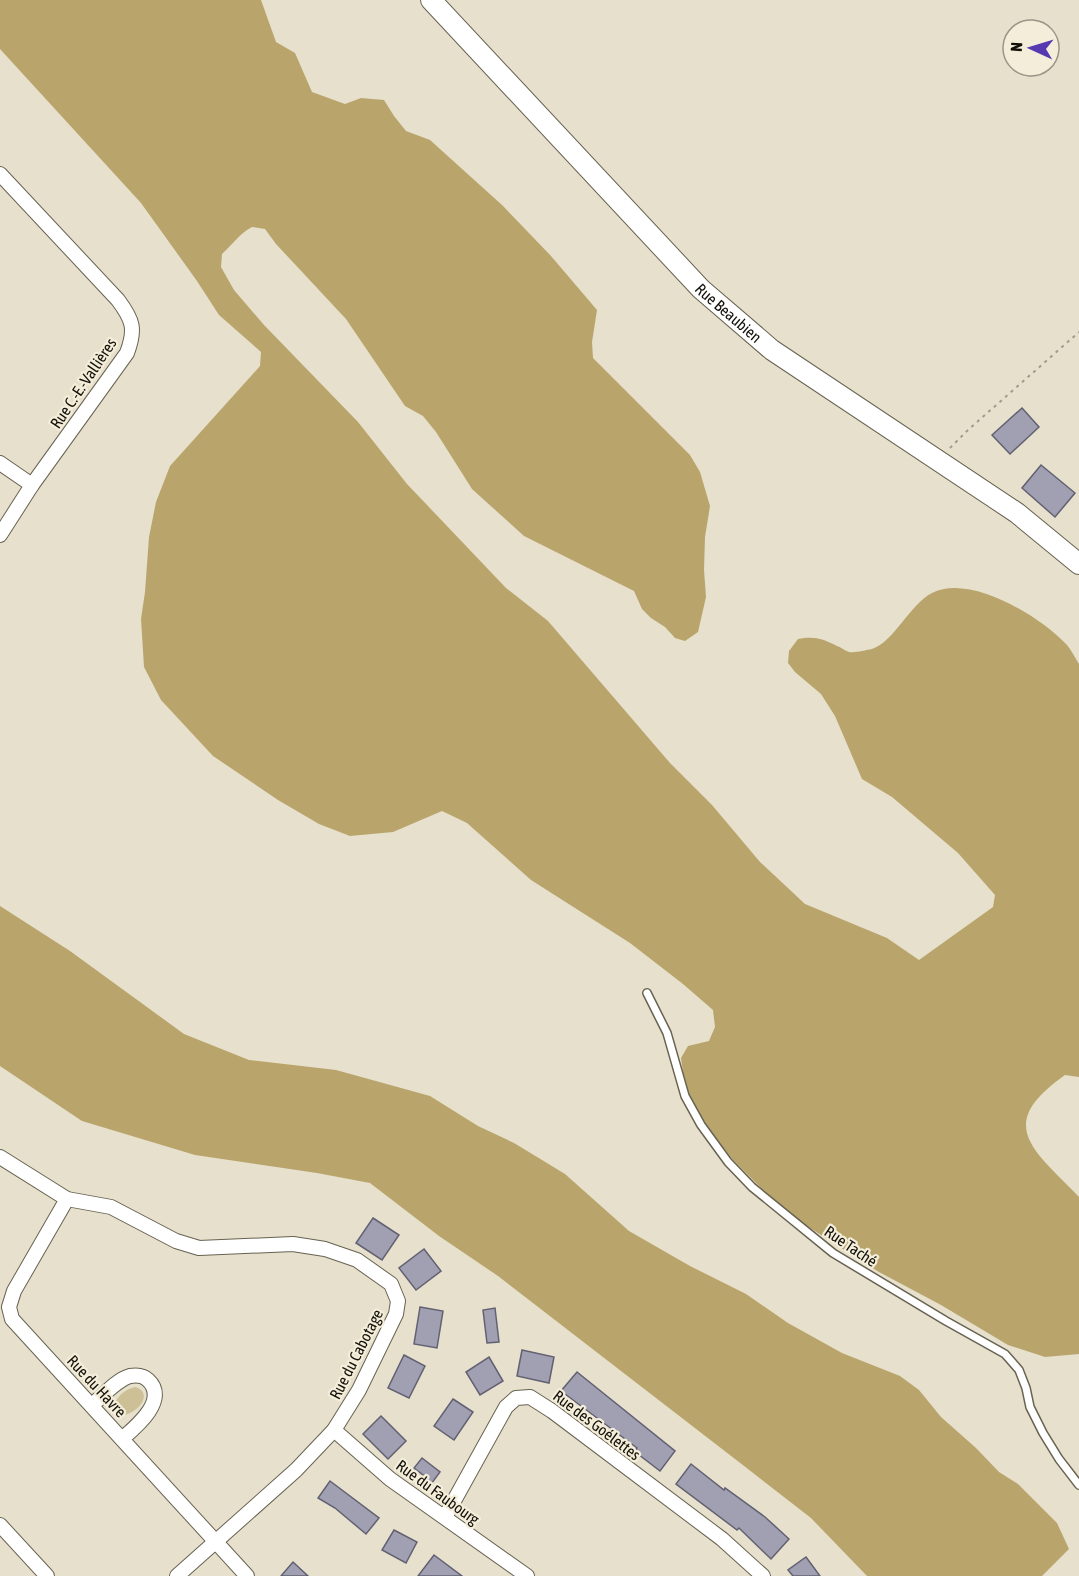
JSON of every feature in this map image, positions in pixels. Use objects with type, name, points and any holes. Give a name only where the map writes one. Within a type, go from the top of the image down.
[{"type":"main road","name":"Rue Beaubien","points":[[431,0],[700,289],[772,350],[1017,513],[1079,564]]},
{"type":"street","name":"Rue C.-E.-Vallières","points":[[0,174],[118,300],[132,323],[133,333],[127,353],[32,485],[0,534]]},
{"type":"street","points":[[0,463],[32,485]]},
{"type":"street","name":"Rue du Cabotage","points":[[0,1157],[66,1198],[111,1207],[169,1238],[199,1248],[293,1244],[325,1249],[357,1260],[391,1284],[398,1301],[396,1314],[359,1390],[334,1430],[296,1470],[177,1576]]},
{"type":"street","name":"Rue du Havre","points":[[66,1198],[14,1290],[9,1307],[12,1319],[247,1576]]},
{"type":"street","points":[[92,1405],[128,1377],[139,1375],[147,1379],[154,1389],[154,1399],[148,1413],[123,1438]]},
{"type":"street","name":"Rue des Goélettes","points":[[446,1517],[506,1407],[516,1398],[530,1397],[569,1423],[722,1539],[763,1576]]},
{"type":"street","name":"Rue du Faubourg","points":[[334,1430],[390,1479],[527,1576]]},
{"type":"street","points":[[0,1525],[46,1576]]},
{"type":"lane","name":"Rue Taché","points":[[647,993],[667,1033],[685,1096],[701,1125],[728,1162],[752,1187],[833,1253],[1005,1354],[1019,1370],[1030,1407],[1043,1433],[1079,1485]]},
{"type":"path","points":[[939,462],[968,430],[1079,332]]},
{"type":"shaded area","points":[[0,0],[261,0],[276,42],[295,53],[312,92],[345,104],[361,98],[384,100],[406,131],[430,140],[502,205],[551,256],[597,310],[592,342],[593,358],[690,455],[700,472],[710,506],[705,537],[706,597],[698,632],[685,641],[675,638],[665,627],[651,618],[642,609],[634,591],[524,536],[472,489],[436,432],[423,416],[405,406],[346,319],[276,244],[265,229],[252,227],[243,233],[222,254],[221,267],[234,290],[264,325],[358,422],[407,484],[506,588],[548,621],[670,763],[712,805],[760,862],[805,904],[887,938],[919,960],[993,907],[995,895],[958,853],[892,797],[862,779],[835,716],[821,694],[788,663],[789,651],[798,639],[822,639],[849,652],[872,649],[888,639],[924,598],[948,588],[985,593],[1004,601],[1040,622],[1067,645],[1079,664],[1079,1077],[1065,1075],[1043,1093],[1031,1108],[1026,1123],[1028,1137],[1036,1150],[1047,1165],[1079,1197],[1079,1354],[1045,1357],[1008,1345],[941,1305],[879,1272],[796,1219],[733,1160],[694,1110],[684,1081],[681,1058],[688,1046],[709,1041],[715,1027],[713,1010],[630,943],[531,880],[467,823],[442,811],[393,832],[350,836],[319,824],[278,800],[213,756],[161,700],[144,667],[141,619],[149,537],[156,502],[170,466],[260,366],[261,352],[219,315],[141,203],[0,49]]},
{"type":"shaded area","points":[[0,906],[70,951],[184,1034],[249,1060],[336,1070],[430,1096],[478,1126],[514,1143],[565,1174],[629,1231],[690,1266],[746,1294],[788,1323],[842,1353],[900,1376],[919,1390],[941,1417],[999,1472],[1018,1484],[1057,1523],[1069,1549],[1042,1576],[867,1576],[811,1518],[498,1276],[439,1236],[370,1183],[195,1155],[82,1121],[0,1066]]},
{"type":"shaded area","points":[[136,1387],[142,1391],[143,1401],[128,1414],[115,1414],[116,1400],[119,1396]]},
{"type":"building","points":[[1022,408],[1039,427],[1010,454],[992,435]]},
{"type":"building","points":[[1041,465],[1075,493],[1055,517],[1022,488]]},
{"type":"building","points":[[373,1218],[399,1235],[382,1260],[356,1243]]},
{"type":"building","points":[[424,1249],[441,1271],[416,1290],[399,1268]]},
{"type":"building","points":[[420,1307],[443,1311],[437,1348],[414,1344]]},
{"type":"building","points":[[495,1308],[499,1342],[487,1343],[483,1310]]},
{"type":"building","points":[[522,1350],[554,1357],[549,1383],[517,1376]]},
{"type":"building","points":[[404,1355],[425,1366],[409,1398],[388,1388]]},
{"type":"building","points":[[489,1357],[503,1381],[480,1395],[466,1372]]},
{"type":"building","points":[[577,1372],[675,1451],[660,1471],[634,1451],[637,1448],[561,1391]]},
{"type":"building","points":[[453,1399],[473,1412],[454,1440],[434,1426]]},
{"type":"building","points":[[381,1416],[406,1441],[388,1459],[363,1434]]},
{"type":"building","points":[[422,1458],[440,1472],[426,1491],[418,1485],[423,1475],[414,1468]]},
{"type":"building","points":[[691,1464],[724,1490],[725,1488],[765,1517],[789,1539],[771,1559],[739,1528],[737,1530],[676,1484]]},
{"type":"building","points":[[330,1481],[379,1518],[366,1534],[335,1508],[318,1498]]},
{"type":"building","points":[[394,1530],[417,1542],[406,1563],[382,1550]]},
{"type":"building","points":[[434,1555],[462,1576],[418,1576]]},
{"type":"building","points":[[806,1557],[820,1576],[793,1576],[788,1570]]},
{"type":"building","points":[[293,1562],[308,1576],[281,1576]]}]
